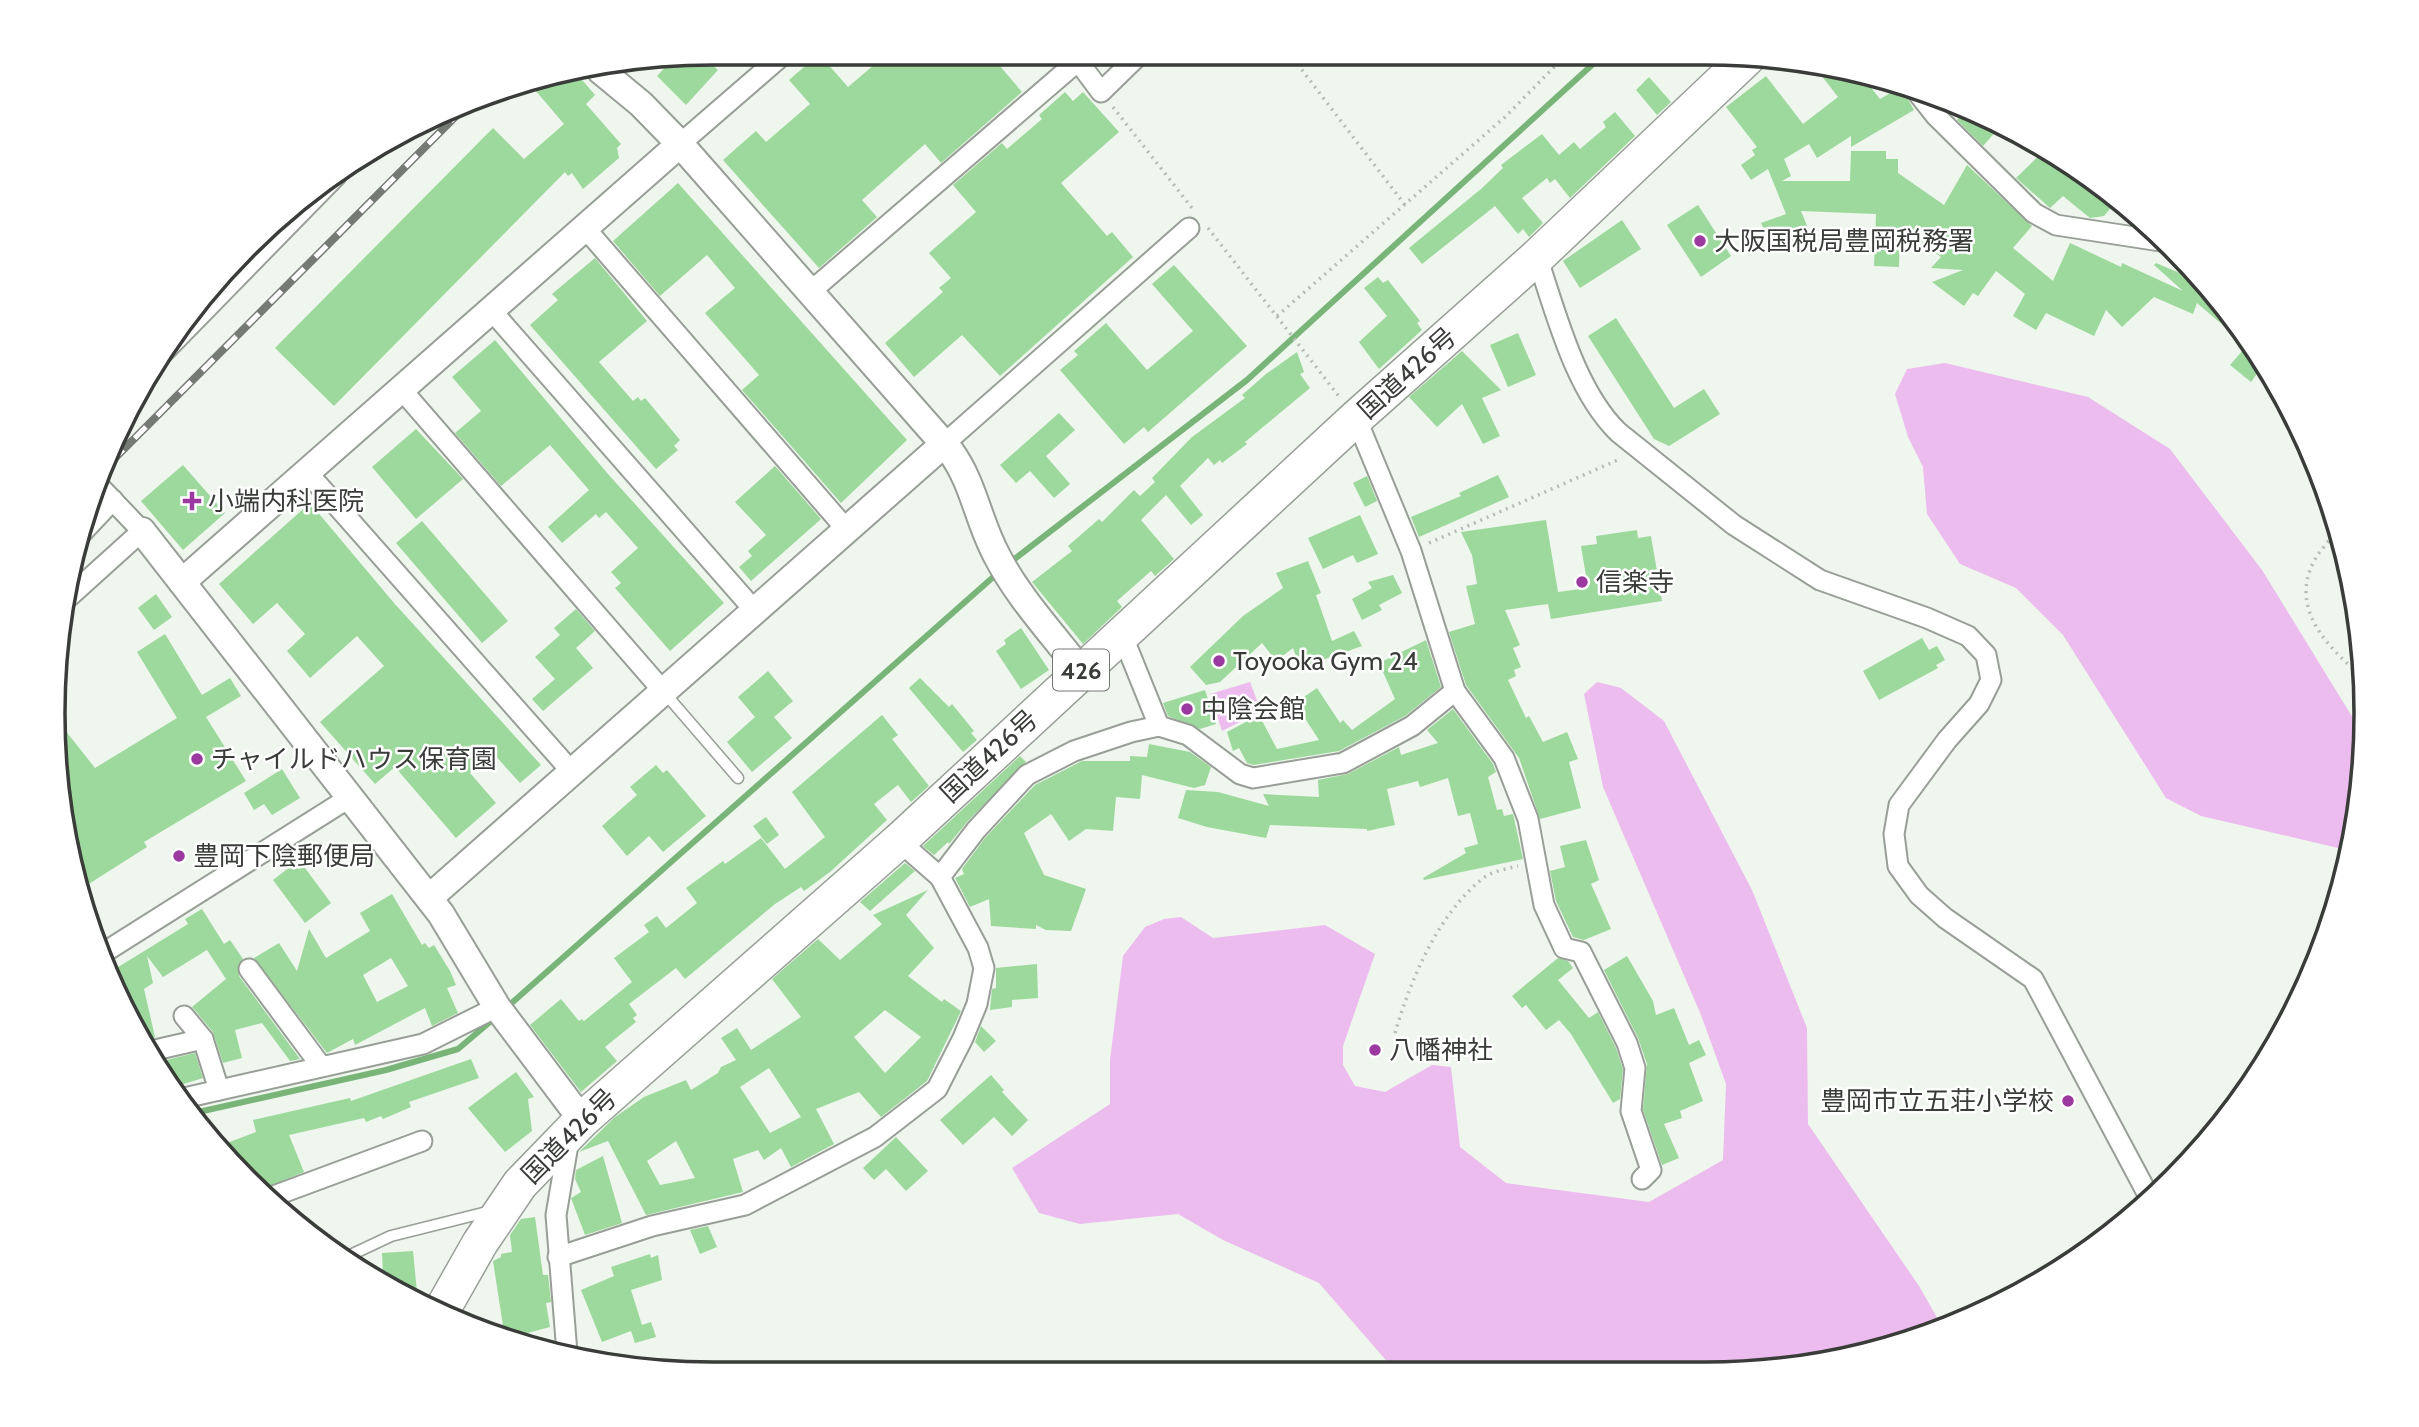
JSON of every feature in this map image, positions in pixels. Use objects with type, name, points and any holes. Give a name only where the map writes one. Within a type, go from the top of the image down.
[{"type":"highway","name":"国道426号","points":[[446,1304],[502,1209],[539,1162],[576,1125],[899,841],[1121,632],[1537,257],[1739,66]]},
{"type":"street","points":[[182,582],[771,65]]},
{"type":"street","points":[[810,292],[1066,65]]},
{"type":"street","points":[[1081,65],[1101,92],[1129,65]]},
{"type":"street","points":[[605,74],[641,104],[680,144],[944,444],[969,481],[988,536],[1004,569],[1080,670]]},
{"type":"street","points":[[1927,104],[2034,213],[2056,225],[2147,239]]},
{"type":"street","points":[[429,898],[1195,219]]},
{"type":"street","points":[[585,228],[847,530]]},
{"type":"street","points":[[1537,257],[1556,320],[1594,402],[1618,432],[1734,525],[1820,580],[1927,618],[1968,636],[1986,655],[1991,680],[1979,704],[1899,805],[1894,834],[1898,866],[1919,895],[1945,918],[2034,979],[2145,1190]]},
{"type":"street","points":[[491,310],[755,611]]},
{"type":"street","points":[[401,389],[663,691]]},
{"type":"street","points":[[1356,418],[1411,551],[1455,691],[1504,758],[1528,819],[1544,905],[1564,948],[1581,952],[1627,1043],[1635,1068],[1631,1111],[1651,1171],[1642,1179]]},
{"type":"street","points":[[307,471],[572,772]]},
{"type":"street","points":[[107,493],[142,531],[352,796],[429,898],[497,1007],[521,1038],[576,1125],[557,1199],[558,1257],[566,1345]]},
{"type":"street","points":[[76,590],[142,531]]},
{"type":"street","points":[[1121,632],[1159,726]]},
{"type":"street","points":[[940,877],[1027,775],[1074,751],[1159,726],[1188,735],[1240,774],[1253,778],[1343,763],[1412,726],[1455,691]]},
{"type":"street","points":[[109,949],[352,796]]},
{"type":"street","points":[[558,1257],[652,1226],[745,1205],[875,1137],[937,1089],[968,1027],[984,968],[978,948],[940,877],[899,841]]},
{"type":"street","points":[[249,969],[321,1066]]},
{"type":"street","points":[[191,1097],[423,1044],[497,1007]]},
{"type":"street","points":[[184,1016],[203,1039],[219,1090]]},
{"type":"street","points":[[159,1049],[203,1039]]},
{"type":"street","points":[[279,1194],[422,1142]]},
{"type":"lane","points":[[663,691],[738,778]]},
{"type":"lane","points":[[354,1253],[391,1236],[502,1209]]},
{"type":"path","points":[[1298,65],[1405,205]]},
{"type":"path","points":[[1279,318],[1505,117],[1556,65]]},
{"type":"path","points":[[1101,92],[1195,219],[1279,318],[1356,418]]},
{"type":"path","points":[[1411,551],[1628,455]]},
{"type":"path","points":[[2330,539],[2314,561],[2305,588],[2306,600],[2315,629],[2353,669]]},
{"type":"path","points":[[1395,1033],[1424,955],[1448,918],[1483,878],[1537,861]]},
{"type":"shaded area","points":[[1945,363],[2088,397],[2170,449],[2262,570],[2354,720],[2349,798],[2340,848],[2201,816],[2166,798],[2063,635],[2016,588],[1960,564],[1927,514],[1923,467],[1908,437],[1895,394],[1907,369]]},
{"type":"shaded area","points":[[1250,682],[1261,711],[1222,731],[1210,694]]},
{"type":"shaded area","points":[[1597,682],[1621,688],[1664,721],[1752,890],[1807,1028],[1808,1124],[1919,1286],[1938,1319],[1832,1350],[1748,1361],[1387,1362],[1319,1283],[1223,1240],[1178,1214],[1080,1224],[1039,1213],[1012,1168],[1110,1104],[1110,1060],[1123,956],[1145,927],[1164,919],[1181,917],[1213,938],[1325,925],[1375,954],[1343,1046],[1343,1065],[1355,1086],[1385,1092],[1432,1065],[1451,1067],[1460,1147],[1506,1183],[1649,1202],[1723,1160],[1726,1084],[1701,1015],[1603,787],[1584,694]]},
{"type":"building","points":[[713,65],[718,70],[686,105],[657,76],[666,66]]},
{"type":"building","points":[[806,65],[829,65],[848,87],[874,65],[999,65],[1022,92],[941,163],[925,144],[862,200],[877,217],[819,268],[723,160],[756,131],[766,142],[810,104],[789,80]]},
{"type":"building","points":[[1821,75],[1870,86],[1880,99],[1892,92],[1907,97],[1914,110],[1851,147],[1851,136],[1817,158],[1809,144],[1784,159],[1791,176],[1782,181],[1850,181],[1851,151],[1886,151],[1886,159],[1898,159],[1898,173],[1944,205],[1967,165],[2032,226],[2013,248],[2053,281],[2070,243],[2121,267],[2122,263],[2183,291],[2154,265],[2156,263],[2182,274],[2227,329],[2197,303],[2193,314],[2154,297],[2122,327],[2106,310],[2094,336],[2046,313],[2036,330],[2013,316],[2025,294],[1996,271],[1978,296],[1973,293],[1964,306],[1932,282],[1963,270],[1931,268],[1941,257],[1900,227],[1899,267],[1874,266],[1876,214],[1801,211],[1812,238],[1774,252],[1761,223],[1786,214],[1768,169],[1751,180],[1741,165],[1755,155],[1752,150],[1757,147],[1726,107],[1766,76],[1803,124],[1838,97]]},
{"type":"building","points":[[1649,77],[1671,102],[1657,115],[1636,90]]},
{"type":"building","points":[[581,78],[595,95],[586,104],[621,144],[617,148],[619,158],[583,189],[572,173],[568,176],[565,172],[334,406],[275,348],[493,128],[524,159],[564,124],[535,90]]},
{"type":"building","points":[[1065,92],[1073,101],[1083,92],[1119,132],[1061,183],[1107,236],[1112,232],[1133,257],[1000,376],[962,335],[914,377],[885,343],[943,292],[939,288],[951,278],[929,253],[976,212],[953,185],[1002,143],[1007,149],[1042,119],[1039,115]]},
{"type":"building","points":[[1615,112],[1635,136],[1570,198],[1555,179],[1550,183],[1547,178],[1522,198],[1543,223],[1529,237],[1523,229],[1518,234],[1495,206],[1422,264],[1409,248],[1481,189],[1503,168],[1501,165],[1542,134],[1559,155],[1574,142],[1580,149],[1606,127],[1603,122]]},
{"type":"building","points":[[1960,117],[1994,133],[1983,146],[1957,120]]},
{"type":"building","points":[[2038,157],[2111,208],[2104,216],[2090,218],[2063,196],[2050,208],[2016,178]]},
{"type":"building","points":[[678,183],[907,440],[841,503],[742,390],[759,375],[705,313],[735,288],[707,255],[660,296],[613,241]]},
{"type":"building","points":[[1698,205],[1731,256],[1701,277],[1667,225]]},
{"type":"building","points":[[1622,220],[1641,249],[1580,288],[1563,261]]},
{"type":"building","points":[[595,258],[647,321],[599,362],[633,401],[638,397],[641,401],[645,398],[680,440],[674,446],[678,450],[656,469],[530,325],[558,300],[552,294]]},
{"type":"building","points":[[1174,265],[1247,346],[1148,432],[1144,427],[1124,444],[1060,370],[1078,355],[1074,351],[1106,323],[1147,370],[1193,331],[1152,284]]},
{"type":"building","points":[[1378,277],[1383,283],[1388,280],[1420,321],[1417,323],[1422,330],[1379,369],[1359,342],[1387,316],[1364,288]]},
{"type":"building","points":[[1616,318],[1674,408],[1704,389],[1720,414],[1669,446],[1654,439],[1588,336]]},
{"type":"building","points":[[1518,333],[1536,375],[1508,387],[1490,345]]},
{"type":"building","points":[[495,340],[608,474],[724,603],[670,651],[615,588],[621,583],[611,572],[638,548],[606,512],[599,518],[596,514],[562,543],[548,527],[589,490],[550,445],[501,486],[455,433],[481,411],[452,377]]},
{"type":"building","points":[[2243,350],[2257,373],[2251,382],[2230,365]]},
{"type":"building","points":[[1462,351],[1501,390],[1482,398],[1500,436],[1483,444],[1462,404],[1437,427],[1409,397]]},
{"type":"building","points":[[1297,352],[1304,372],[1300,374],[1310,388],[1222,463],[1220,460],[1214,465],[1208,458],[1180,486],[1203,515],[1191,525],[1166,495],[1141,520],[1174,559],[1155,576],[1151,571],[1117,601],[1122,607],[1083,644],[1032,582],[1072,551],[1068,546],[1099,519],[1102,522],[1134,490],[1140,496],[1155,482],[1152,478],[1192,437],[1245,398],[1242,395]]},
{"type":"building","points":[[1059,413],[1075,430],[1046,456],[1070,484],[1054,498],[1030,471],[1016,483],[1000,465]]},
{"type":"building","points":[[416,429],[463,479],[416,519],[372,467]]},
{"type":"building","points":[[183,465],[225,513],[183,550],[141,501]]},
{"type":"building","points":[[775,466],[821,519],[751,581],[739,567],[752,556],[748,551],[766,535],[735,502]]},
{"type":"building","points":[[1498,475],[1509,497],[1419,537],[1411,517],[1461,496],[1459,493]]},
{"type":"building","points":[[1367,476],[1377,501],[1365,507],[1353,483]]},
{"type":"building","points":[[310,503],[394,603],[541,765],[520,783],[493,753],[470,773],[496,803],[456,838],[395,767],[375,784],[320,722],[384,666],[357,636],[310,678],[287,651],[305,634],[277,603],[253,624],[219,584]]},
{"type":"building","points":[[1360,515],[1378,554],[1357,563],[1353,555],[1323,569],[1308,538]]},
{"type":"building","points":[[1546,520],[1558,592],[1588,588],[1581,546],[1597,544],[1596,536],[1637,530],[1638,538],[1651,536],[1662,601],[1551,619],[1548,604],[1505,610],[1520,645],[1513,648],[1521,667],[1514,670],[1516,676],[1508,680],[1526,718],[1529,716],[1543,742],[1567,732],[1578,759],[1569,762],[1581,808],[1540,819],[1519,758],[1466,685],[1449,632],[1475,624],[1466,586],[1477,584],[1472,555],[1461,532]]},
{"type":"building","points":[[422,521],[508,621],[482,643],[396,543]]},
{"type":"building","points":[[1308,561],[1321,593],[1316,595],[1332,641],[1354,631],[1362,646],[1300,668],[1293,648],[1276,661],[1262,643],[1220,682],[1206,685],[1190,667],[1243,616],[1283,588],[1276,573]]},
{"type":"building","points":[[1393,575],[1402,593],[1379,605],[1382,610],[1362,620],[1352,599],[1372,588],[1368,582]]},
{"type":"building","points":[[156,594],[172,617],[154,630],[138,608]]},
{"type":"building","points":[[576,609],[595,631],[576,648],[593,668],[543,711],[532,699],[555,679],[535,657],[560,635],[554,628]]},
{"type":"building","points":[[1021,628],[1049,670],[1021,689],[996,651],[1006,644],[1004,640]]},
{"type":"building","points":[[165,634],[202,695],[230,678],[241,696],[206,717],[246,781],[144,842],[147,847],[88,884],[70,798],[65,731],[95,768],[177,718],[137,652]]},
{"type":"building","points":[[1922,638],[1929,650],[1937,646],[1945,660],[1936,665],[1938,668],[1879,700],[1863,671]]},
{"type":"building","points":[[1426,640],[1441,687],[1405,716],[1339,751],[1254,765],[1247,763],[1239,748],[1233,751],[1227,732],[1259,715],[1277,749],[1319,740],[1295,703],[1317,688],[1340,723],[1343,720],[1352,730],[1395,699],[1379,663]]},
{"type":"building","points":[[768,671],[793,701],[774,717],[792,738],[752,772],[727,742],[755,717],[738,697]]},
{"type":"building","points":[[920,678],[949,707],[952,704],[974,731],[971,733],[977,740],[963,752],[909,688]]},
{"type":"building","name":"中陰会館","points":[[1205,690],[1216,724],[1200,729],[1168,716],[1163,703]]},
{"type":"building","points":[[1453,709],[1493,764],[1496,772],[1488,777],[1497,810],[1502,809],[1504,816],[1513,814],[1523,859],[1424,880],[1423,878],[1466,853],[1464,848],[1478,844],[1470,813],[1458,816],[1448,778],[1420,787],[1418,781],[1387,789],[1395,825],[1367,831],[1270,825],[1266,838],[1207,827],[1178,818],[1186,790],[1218,792],[1269,806],[1263,794],[1319,797],[1318,780],[1348,774],[1399,747],[1401,755],[1438,743],[1427,730]]},
{"type":"building","points":[[882,715],[898,735],[892,739],[929,786],[911,802],[898,785],[874,804],[887,820],[830,872],[804,891],[801,887],[775,904],[685,979],[676,968],[629,1004],[637,1015],[633,1018],[636,1022],[605,1047],[617,1061],[581,1092],[530,1025],[561,999],[579,1021],[584,1021],[632,982],[614,958],[649,932],[644,925],[657,916],[666,928],[697,903],[686,888],[723,861],[725,864],[761,838],[785,869],[825,837],[792,792]]},
{"type":"building","points":[[1149,744],[1190,752],[1211,767],[1205,785],[1194,788],[1142,775],[1140,799],[1116,797],[1113,831],[1086,829],[1069,841],[1051,814],[1024,833],[1044,875],[1086,889],[1071,931],[1046,930],[1036,925],[1036,929],[991,926],[989,899],[970,907],[955,878],[964,874],[962,869],[985,838],[1035,785],[1082,761],[1130,761],[1130,756],[1147,757]]},
{"type":"building","points":[[1020,756],[1026,762],[949,844],[948,842],[934,855],[923,846]]},
{"type":"building","points":[[656,765],[663,773],[667,770],[706,816],[663,852],[649,836],[627,856],[602,826],[637,795],[630,787]]},
{"type":"building","points":[[282,769],[300,798],[272,815],[264,804],[254,810],[244,793]]},
{"type":"building","points":[[766,817],[779,835],[767,844],[753,826]]},
{"type":"building","points":[[1586,840],[1599,880],[1591,884],[1611,929],[1584,940],[1573,937],[1556,901],[1550,871],[1565,867],[1560,846]]},
{"type":"building","points":[[299,860],[331,903],[305,923],[273,880]]},
{"type":"building","points":[[905,863],[915,871],[870,911],[860,902]]},
{"type":"building","points":[[928,890],[906,915],[934,948],[908,976],[942,1002],[944,999],[961,1011],[927,1081],[881,1117],[859,1092],[816,1109],[834,1144],[791,1167],[781,1148],[764,1160],[758,1150],[733,1159],[743,1192],[646,1215],[608,1141],[579,1152],[615,1117],[644,1097],[686,1080],[691,1090],[718,1073],[721,1067],[736,1060],[721,1038],[737,1028],[751,1050],[801,1017],[772,979],[818,939],[840,960],[882,924],[873,915]],"holes":[[[885,1010],[921,1037],[885,1073],[854,1037]],[[769,1068],[801,1117],[770,1133],[740,1087]],[[676,1141],[695,1178],[660,1185],[647,1161]]]},
{"type":"building","points":[[392,894],[422,945],[425,943],[429,948],[434,945],[450,971],[456,985],[447,988],[458,1013],[432,1026],[425,1008],[355,1045],[353,1039],[327,1053],[254,958],[279,943],[297,971],[309,929],[326,958],[370,931],[360,913]],"holes":[[[391,958],[408,986],[377,1002],[363,975]]]},
{"type":"building","points":[[202,909],[224,944],[230,940],[243,959],[238,965],[239,976],[300,1059],[290,1061],[262,1023],[235,1030],[242,1058],[223,1063],[213,1032],[192,1007],[226,979],[207,950],[163,977],[147,956],[153,983],[144,989],[155,1037],[152,1038],[117,968],[188,924],[185,919]]},
{"type":"building","points":[[1627,956],[1653,1001],[1656,1015],[1674,1008],[1689,1045],[1699,1040],[1706,1055],[1689,1063],[1703,1101],[1680,1111],[1682,1118],[1664,1124],[1679,1158],[1662,1165],[1643,1110],[1647,1064],[1638,1038],[1604,970]]},
{"type":"building","points":[[1558,958],[1568,961],[1573,968],[1558,980],[1589,1018],[1598,1012],[1616,1048],[1623,1069],[1620,1099],[1613,1103],[1571,1034],[1559,1020],[1546,1030],[1526,1005],[1522,1008],[1512,996]]},
{"type":"building","points":[[1037,964],[1038,998],[1012,1000],[1012,1007],[990,1010],[992,989],[996,988],[996,968]]},
{"type":"building","points":[[981,1026],[996,1041],[984,1052],[975,1042]]},
{"type":"building","points":[[195,1053],[203,1078],[182,1085],[166,1060]]},
{"type":"building","points":[[471,1059],[479,1078],[409,1102],[411,1107],[383,1119],[381,1116],[366,1122],[364,1118],[289,1135],[304,1172],[270,1186],[228,1143],[256,1132],[253,1120],[350,1098],[351,1101]]},
{"type":"building","points":[[516,1072],[534,1097],[528,1099],[532,1131],[505,1152],[468,1108]]},
{"type":"building","points":[[991,1075],[1004,1090],[1002,1092],[1028,1120],[1012,1136],[994,1117],[963,1145],[940,1120]]},
{"type":"building","points":[[896,1137],[928,1171],[906,1191],[886,1169],[874,1180],[863,1168]]},
{"type":"building","points":[[603,1156],[622,1223],[585,1235],[571,1198],[581,1192],[575,1179],[576,1170]]},
{"type":"building","points":[[535,1217],[543,1275],[548,1275],[551,1302],[546,1303],[550,1327],[525,1334],[503,1327],[493,1261],[501,1257],[501,1254],[512,1252],[510,1235],[521,1219]]},
{"type":"building","points":[[708,1226],[717,1247],[700,1254],[690,1230]]},
{"type":"building","points":[[413,1251],[417,1290],[383,1271],[382,1253]]},
{"type":"building","points":[[650,1254],[651,1258],[658,1255],[662,1280],[631,1290],[642,1325],[651,1322],[656,1337],[635,1343],[631,1331],[602,1342],[581,1290],[614,1276],[611,1267]]},
{"type":"waterway","points":[[1008,564],[1247,380],[1592,65]]},
{"type":"waterway","points":[[505,1009],[1000,571]]},
{"type":"waterway","points":[[202,1111],[386,1070],[458,1049],[497,1016]]},
{"type":"railway","points":[[119,454],[452,120]]},
{"type":"place","name":"大阪国税局豊岡税務署","points":[[1700,241]]},
{"type":"place","name":"小端内科医院","points":[[192,501]]},
{"type":"place","name":"信楽寺","points":[[1582,582]]},
{"type":"place","name":"Toyooka Gym 24","points":[[1219,661]]},
{"type":"place","name":"中陰会館","points":[[1187,709]]},
{"type":"place","name":"チャイルドハウス保育園","points":[[197,759]]},
{"type":"place","name":"豊岡下陰郵便局","points":[[179,856]]},
{"type":"place","name":"八幡神社","points":[[1375,1050]]},
{"type":"place","name":"豊岡市立五荘小学校","points":[[2068,1101]]}]
